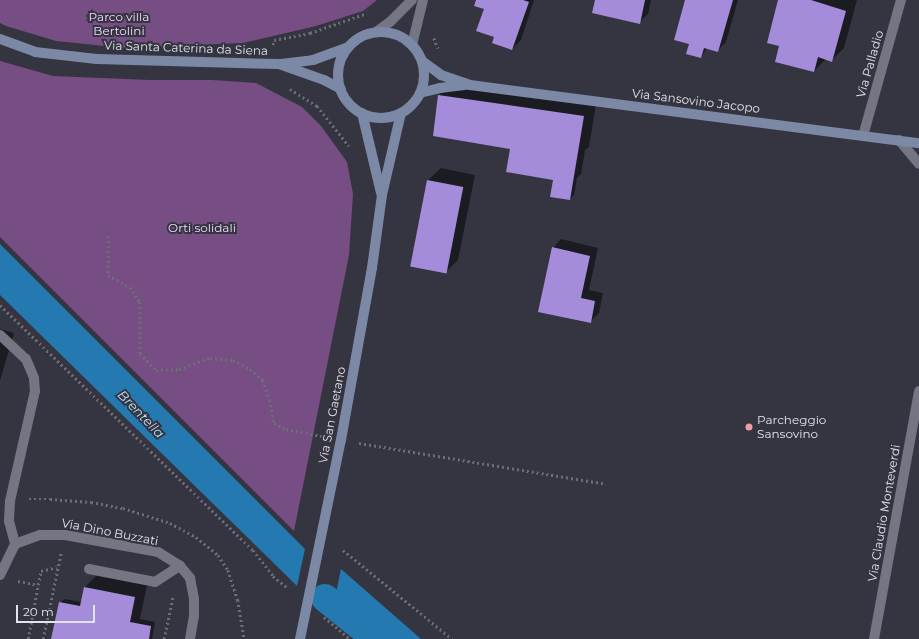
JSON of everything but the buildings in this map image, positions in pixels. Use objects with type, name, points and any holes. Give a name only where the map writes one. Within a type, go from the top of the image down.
[{"type":"street","points":[[376,32],[390,22],[412,0]]},
{"type":"street","points":[[412,44],[423,0]]},
{"type":"street","name":"Via Palladio","points":[[864,136],[902,0]]},
{"type":"street","points":[[376,32],[389,32],[412,44],[422,61],[424,83],[420,93],[412,105],[401,113],[388,117],[375,117],[362,113],[353,107],[341,89],[339,78],[339,67],[342,56],[349,47],[366,35],[376,32]]},
{"type":"street","name":"Via Santa Caterina da Siena","points":[[0,40],[35,52],[97,59],[274,64],[313,60],[349,47]]},
{"type":"street","name":"Via Sansovino Jacopo","points":[[422,61],[441,75],[470,84],[919,143]]},
{"type":"street","name":"Via Santa Caterina da Siena","points":[[274,64],[324,80],[341,89]]},
{"type":"street","name":"Via Sansovino Jacopo","points":[[420,93],[440,88],[470,84]]},
{"type":"street","name":"Via San Gaetano","points":[[362,113],[382,195]]},
{"type":"street","name":"Via San Gaetano","points":[[300,639],[341,440],[372,268],[382,195],[401,113]]},
{"type":"street","points":[[899,140],[919,164]]},
{"type":"street","points":[[0,335],[26,359],[34,378],[35,391],[10,501],[10,521],[15,544],[0,575]]},
{"type":"street","name":"Via Claudio Monteverdi","points":[[874,639],[919,390]]},
{"type":"street","name":"Via Dino Buzzati","points":[[15,544],[40,535],[65,535],[158,552],[180,566],[190,578],[194,599],[194,616],[190,639]]},
{"type":"street","points":[[89,569],[155,582],[180,566]]},
{"type":"path","points":[[274,64],[274,40],[310,33],[369,13]]},
{"type":"path","points":[[434,37],[438,50]]},
{"type":"path","points":[[287,87],[317,106],[352,149]]},
{"type":"path","points":[[108,236],[108,275],[130,287],[140,302],[140,353],[156,370],[179,369],[210,358],[233,360],[250,369],[263,380],[270,400],[274,423],[286,429],[324,436]]},
{"type":"path","points":[[0,305],[253,550],[272,576],[288,588]]},
{"type":"path","points":[[322,444],[325,428]]},
{"type":"path","points":[[354,442],[606,484]]},
{"type":"path","points":[[43,639],[65,535]]},
{"type":"path","points":[[343,550],[452,639]]},
{"type":"path","points":[[164,639],[180,566]]},
{"type":"path","points":[[28,639],[41,572],[58,567]]},
{"type":"path","points":[[15,580],[38,585]]},
{"type":"path","points":[[318,612],[350,639]]},
{"type":"green space","name":"Parco villa Bertolini","points":[[0,0],[377,0],[363,11],[316,26],[243,43],[124,48],[56,41],[6,26],[0,23]]},
{"type":"green space","name":"Orti solidali","points":[[0,61],[53,76],[150,80],[212,80],[256,83],[302,107],[321,126],[347,162],[353,194],[349,255],[294,531],[0,237]]},
{"type":"water","name":"Brentella","points":[[0,244],[305,549],[297,586],[0,295]]},
{"type":"water","points":[[341,569],[421,639],[356,639],[331,617]]},
{"type":"waterway","points":[[325,598],[376,639]]},
{"type":"place","name":"Parcheggio Sansovino","points":[[749,427]]}]
